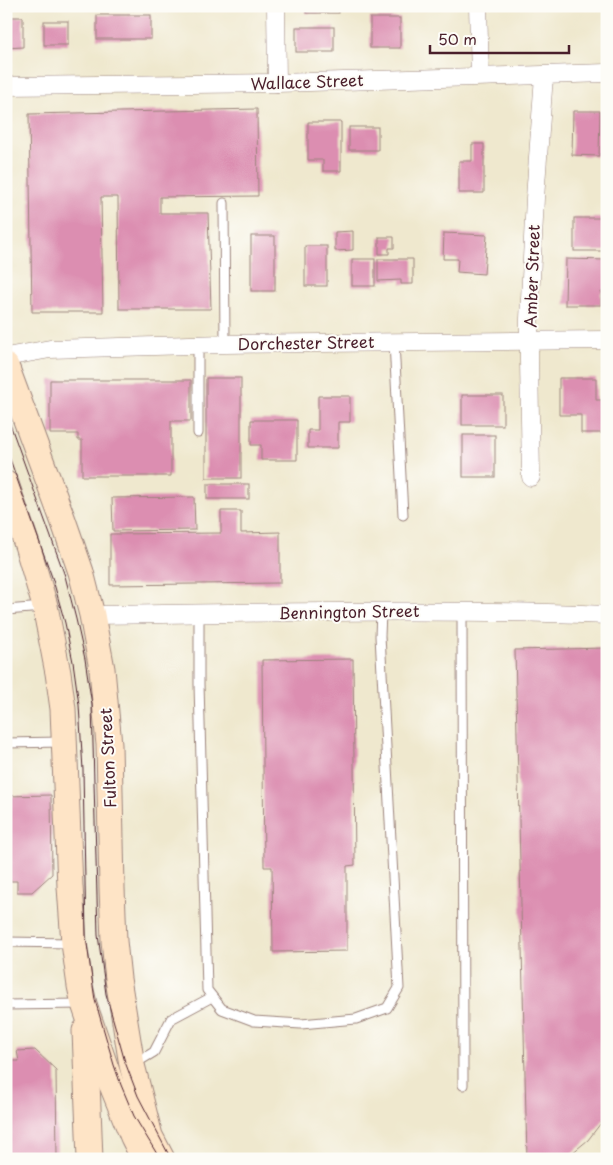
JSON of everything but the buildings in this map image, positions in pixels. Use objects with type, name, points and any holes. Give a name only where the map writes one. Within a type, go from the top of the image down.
[{"type":"main road","name":"Fulton Street","points":[[6,366],[81,572],[92,615],[102,669],[109,745],[114,941],[118,979],[132,1065],[150,1136],[162,1159]]},
{"type":"main road","points":[[6,484],[45,606],[58,673],[65,742],[70,887],[74,943],[80,986],[84,1004],[111,1083],[144,1159]]},
{"type":"main road","points":[[84,1004],[90,1159]]},
{"type":"street","points":[[276,6],[277,83]]},
{"type":"street","points":[[478,6],[480,76]]},
{"type":"street","name":"Wallace Street","points":[[6,86],[277,83],[607,73]]},
{"type":"street","name":"Amber Street","points":[[531,477],[529,319],[544,76]]},
{"type":"street","name":"Dorchester Street","points":[[6,357],[50,349],[225,344],[607,340]]},
{"type":"street","name":"Bennington Street","points":[[92,615],[462,611],[607,615]]},
{"type":"lane","points":[[224,203],[225,344]]},
{"type":"lane","points":[[394,342],[403,515]]},
{"type":"lane","points":[[198,346],[198,433]]},
{"type":"lane","points":[[6,610],[45,606]]},
{"type":"lane","points":[[462,611],[463,1085]]},
{"type":"lane","points":[[199,614],[207,990],[222,1009],[254,1021],[302,1024],[356,1019],[387,1008],[399,988],[381,651],[381,612]]},
{"type":"lane","points":[[6,743],[65,742]]},
{"type":"lane","points":[[6,942],[74,943]]},
{"type":"lane","points":[[132,1065],[154,1052],[172,1019],[212,997]]},
{"type":"lane","points":[[6,1005],[84,1004]]},
{"type":"tram line","points":[[6,413],[65,576],[85,659],[92,705],[98,935],[106,994],[125,1062],[138,1096],[171,1159]]},
{"type":"tram line","points":[[6,448],[53,580],[73,662],[79,705],[83,770],[86,937],[95,1000],[121,1085],[134,1116],[160,1159]]}]
